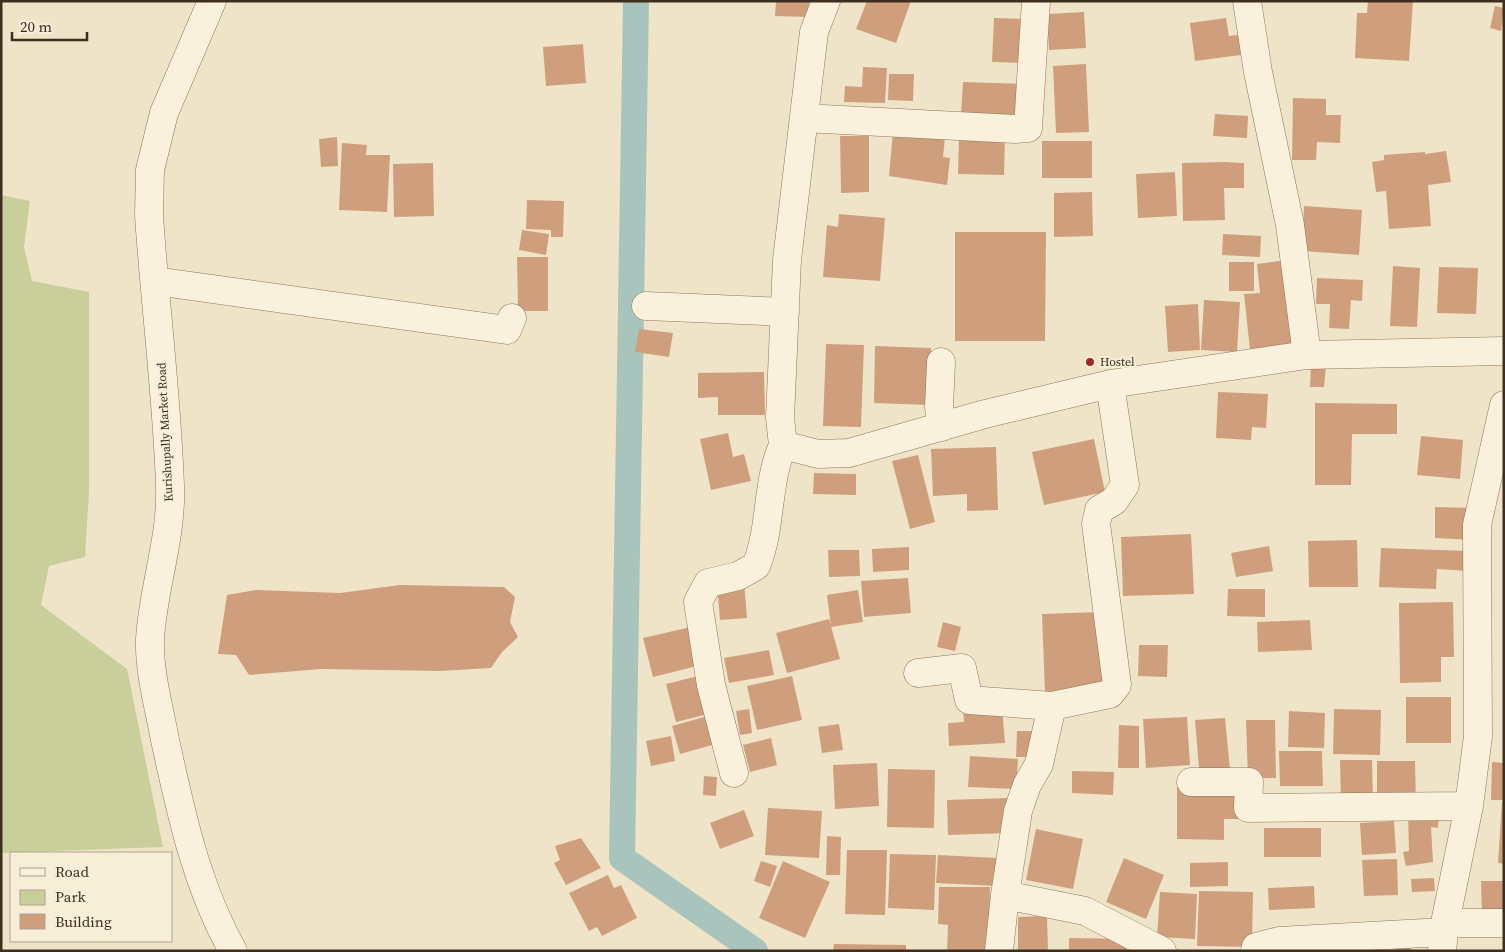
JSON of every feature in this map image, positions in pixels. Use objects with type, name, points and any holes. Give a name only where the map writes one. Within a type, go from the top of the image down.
[{"type":"street","name":"Kurishupally Market Road","points":[[212,1],[164,113],[150,170],[150,216],[170,488],[163,557],[152,621],[151,664],[178,798],[195,865],[210,905],[233,951]]},
{"type":"street","points":[[734,773],[711,685],[698,602],[708,582],[738,576],[756,566],[764,548],[777,460],[783,445],[780,418],[787,260],[814,32],[826,1]]},
{"type":"street","points":[[804,118],[1015,130],[1028,128],[1036,1]]},
{"type":"street","points":[[1247,1],[1258,72],[1290,225],[1307,355]]},
{"type":"street","points":[[155,281],[507,330],[512,318]]},
{"type":"street","points":[[646,306],[785,312]]},
{"type":"street","points":[[783,445],[818,454],[849,453],[942,427],[1009,397],[1307,355],[1504,351]]},
{"type":"street","points":[[941,362],[939,407],[942,427]]},
{"type":"street","points":[[918,673],[962,668],[970,700],[1052,706],[1110,694],[1117,685],[1096,524],[1099,510],[1114,501],[1125,485],[1110,384]]},
{"type":"street","points":[[1444,935],[1469,806],[1478,736],[1477,525],[1504,405]]},
{"type":"street","points":[[999,951],[1005,895],[1018,811],[1027,784],[1038,764],[1052,706]]},
{"type":"street","points":[[1191,782],[1249,782],[1248,808],[1469,806]]},
{"type":"street","points":[[1005,895],[1085,911],[1162,951]]},
{"type":"street","points":[[1255,951],[1256,948],[1268,942],[1444,935],[1504,923]]},
{"type":"green space","points":[[1,195],[30,201],[24,247],[32,281],[89,292],[89,492],[85,557],[49,566],[41,605],[127,669],[163,847],[1,853]]},
{"type":"building","points":[[776,1],[809,1],[808,17],[775,16]]},
{"type":"building","points":[[867,1],[911,1],[896,43],[856,29]]},
{"type":"building","points":[[1368,1],[1413,1],[1409,61],[1355,58],[1357,13],[1367,13]]},
{"type":"building","points":[[1495,6],[1504,8],[1501,31],[1490,28]]},
{"type":"building","points":[[1084,12],[1086,48],[1049,50],[1047,14]]},
{"type":"building","points":[[994,18],[1027,19],[1025,63],[992,62]]},
{"type":"building","points":[[1226,18],[1229,36],[1245,34],[1248,54],[1195,61],[1190,23]]},
{"type":"building","points":[[583,44],[586,83],[546,86],[543,47]]},
{"type":"building","points":[[1086,64],[1089,132],[1056,133],[1053,66]]},
{"type":"building","points":[[863,67],[887,68],[885,103],[844,102],[845,86],[862,87]]},
{"type":"building","points":[[889,74],[914,74],[913,101],[888,100]]},
{"type":"building","points":[[963,82],[1025,84],[1024,116],[961,114]]},
{"type":"building","points":[[1293,98],[1326,99],[1326,115],[1341,115],[1340,143],[1317,142],[1316,160],[1292,160]]},
{"type":"building","points":[[1215,114],[1248,116],[1247,138],[1213,136]]},
{"type":"building","points":[[893,132],[945,138],[943,157],[950,158],[947,185],[889,176]]},
{"type":"building","points":[[840,136],[869,136],[869,192],[841,193]]},
{"type":"building","points":[[959,136],[1005,137],[1004,175],[958,174]]},
{"type":"building","points":[[337,137],[338,166],[321,167],[319,139]]},
{"type":"building","points":[[1042,141],[1092,141],[1092,178],[1042,178]]},
{"type":"building","points":[[342,143],[367,145],[366,155],[390,155],[387,212],[339,210]]},
{"type":"building","points":[[1446,151],[1451,182],[1428,185],[1431,226],[1389,229],[1386,191],[1376,192],[1372,162],[1384,160],[1384,155],[1425,152],[1425,154]]},
{"type":"building","points":[[433,163],[434,216],[394,217],[393,164]]},
{"type":"building","points":[[1182,163],[1244,163],[1244,188],[1224,188],[1225,220],[1183,221]]},
{"type":"building","points":[[1175,172],[1177,216],[1138,218],[1136,174]]},
{"type":"building","points":[[1092,192],[1093,236],[1054,237],[1054,193]]},
{"type":"building","points":[[527,200],[564,201],[563,237],[551,237],[551,230],[526,229]]},
{"type":"building","points":[[1304,206],[1362,210],[1359,255],[1302,251]]},
{"type":"building","points":[[839,214],[885,218],[880,281],[823,277],[827,225],[838,227]]},
{"type":"building","points":[[522,230],[549,234],[546,255],[519,250]]},
{"type":"building","points":[[955,232],[1046,232],[1045,341],[955,341]]},
{"type":"building","points":[[1223,234],[1261,236],[1260,257],[1222,255]]},
{"type":"building","points":[[517,257],[548,257],[548,311],[518,311]]},
{"type":"building","points":[[1286,260],[1296,345],[1250,350],[1244,294],[1260,293],[1257,264]]},
{"type":"building","points":[[1229,262],[1254,262],[1254,291],[1229,291]]},
{"type":"building","points":[[1393,266],[1420,268],[1417,327],[1390,326]]},
{"type":"building","points":[[1439,267],[1478,268],[1476,314],[1437,313]]},
{"type":"building","points":[[1317,278],[1363,280],[1362,301],[1351,300],[1349,329],[1329,328],[1330,304],[1316,304]]},
{"type":"building","points":[[1204,300],[1240,302],[1237,352],[1201,350]]},
{"type":"building","points":[[1198,304],[1200,350],[1168,352],[1165,306]]},
{"type":"building","points":[[639,329],[673,333],[669,357],[635,352]]},
{"type":"building","points":[[826,344],[864,345],[861,427],[823,426]]},
{"type":"building","points":[[875,346],[931,348],[929,405],[874,403]]},
{"type":"building","points":[[1311,365],[1326,366],[1324,387],[1310,387]]},
{"type":"building","points":[[764,372],[765,415],[718,415],[718,397],[698,398],[698,373]]},
{"type":"building","points":[[1218,392],[1268,394],[1266,428],[1252,427],[1251,440],[1216,438]]},
{"type":"building","points":[[1315,403],[1397,404],[1397,434],[1352,434],[1351,485],[1315,485]]},
{"type":"building","points":[[728,433],[733,457],[744,454],[751,481],[711,490],[700,439]]},
{"type":"building","points":[[1421,436],[1463,440],[1460,479],[1417,475]]},
{"type":"building","points":[[1094,439],[1105,492],[1044,505],[1032,452]]},
{"type":"building","points":[[996,447],[998,510],[967,511],[967,494],[933,496],[931,449]]},
{"type":"building","points":[[918,455],[935,522],[910,529],[892,461]]},
{"type":"building","points":[[814,473],[856,474],[856,495],[813,494]]},
{"type":"building","points":[[1435,507],[1473,508],[1473,540],[1435,538]]},
{"type":"building","points":[[1191,534],[1194,594],[1123,596],[1121,537]]},
{"type":"building","points":[[1357,540],[1358,587],[1309,587],[1308,541]]},
{"type":"building","points":[[1269,546],[1273,571],[1236,577],[1231,553]]},
{"type":"building","points":[[909,547],[909,570],[873,572],[872,549]]},
{"type":"building","points":[[1381,548],[1469,551],[1468,571],[1437,569],[1436,589],[1379,587]]},
{"type":"building","points":[[828,550],[859,550],[860,576],[829,577]]},
{"type":"building","points":[[908,578],[911,613],[864,617],[861,581]]},
{"type":"building","points":[[744,581],[747,618],[720,620],[717,583]]},
{"type":"building","points":[[400,585],[504,587],[515,597],[510,622],[518,637],[502,652],[491,668],[440,671],[321,669],[249,675],[236,655],[218,654],[227,595],[256,590],[340,593]]},
{"type":"building","points":[[1228,589],[1265,589],[1265,617],[1227,616]]},
{"type":"building","points":[[858,590],[863,622],[831,627],[827,595]]},
{"type":"building","points":[[1453,602],[1454,657],[1441,657],[1441,682],[1400,683],[1399,603]]},
{"type":"building","points":[[1100,612],[1103,689],[1045,692],[1042,614]]},
{"type":"building","points":[[829,619],[840,659],[787,673],[776,633]]},
{"type":"building","points":[[1310,620],[1312,650],[1258,652],[1257,622]]},
{"type":"building","points":[[943,622],[961,627],[955,651],[937,647]]},
{"type":"building","points":[[691,627],[701,665],[653,677],[643,638]]},
{"type":"building","points":[[1139,645],[1168,645],[1167,677],[1138,676]]},
{"type":"building","points":[[769,650],[774,675],[729,683],[724,658]]},
{"type":"building","points":[[702,675],[712,713],[676,722],[666,684]]},
{"type":"building","points":[[792,676],[802,720],[757,730],[747,686]]},
{"type":"building","points":[[1406,697],[1451,697],[1451,743],[1406,743]]},
{"type":"building","points":[[1002,707],[1005,743],[949,746],[948,723],[964,722],[963,708]]},
{"type":"building","points":[[749,709],[752,733],[740,735],[736,711]]},
{"type":"building","points":[[1334,709],[1381,710],[1380,755],[1333,754]]},
{"type":"building","points":[[1289,711],[1325,713],[1324,748],[1288,747]]},
{"type":"building","points":[[715,714],[723,742],[680,754],[672,726]]},
{"type":"building","points":[[1187,717],[1190,765],[1146,768],[1143,719]]},
{"type":"building","points":[[1225,718],[1230,770],[1199,768],[1195,720]]},
{"type":"building","points":[[1246,720],[1275,720],[1276,778],[1248,778]]},
{"type":"building","points":[[839,724],[843,750],[822,753],[818,727]]},
{"type":"building","points":[[1119,725],[1139,726],[1139,768],[1118,768]]},
{"type":"building","points":[[1017,731],[1036,731],[1036,757],[1016,757]]},
{"type":"building","points":[[671,736],[675,761],[651,766],[646,741]]},
{"type":"building","points":[[771,738],[777,765],[750,772],[743,745]]},
{"type":"building","points":[[1279,751],[1322,751],[1323,786],[1280,786]]},
{"type":"building","points":[[970,756],[1018,759],[1016,789],[968,787]]},
{"type":"building","points":[[1340,760],[1372,760],[1373,801],[1341,802]]},
{"type":"building","points":[[1377,761],[1415,761],[1416,804],[1377,804]]},
{"type":"building","points":[[1492,762],[1504,763],[1504,800],[1491,800]]},
{"type":"building","points":[[877,763],[879,806],[835,809],[833,765]]},
{"type":"building","points":[[888,769],[935,770],[934,828],[887,827]]},
{"type":"building","points":[[1072,771],[1114,772],[1113,795],[1072,793]]},
{"type":"building","points":[[704,776],[717,777],[716,796],[703,795]]},
{"type":"building","points":[[1177,787],[1242,789],[1242,819],[1224,819],[1224,840],[1177,839]]},
{"type":"building","points":[[1008,798],[1010,833],[948,835],[947,800]]},
{"type":"building","points":[[1502,802],[1504,802],[1504,864],[1498,863]]},
{"type":"building","points":[[768,808],[822,811],[819,858],[765,855]]},
{"type":"building","points":[[744,810],[754,836],[720,849],[710,823]]},
{"type":"building","points":[[1408,814],[1439,814],[1438,828],[1431,827],[1433,862],[1406,866],[1403,852],[1409,851]]},
{"type":"building","points":[[1394,821],[1396,853],[1362,855],[1360,823]]},
{"type":"building","points":[[1264,828],[1321,828],[1321,857],[1264,857]]},
{"type":"building","points":[[1036,829],[1083,839],[1073,889],[1026,880]]},
{"type":"building","points":[[827,836],[841,837],[840,875],[826,875]]},
{"type":"building","points":[[581,838],[601,868],[566,885],[554,863],[560,860],[555,846]]},
{"type":"building","points":[[847,850],[887,850],[885,915],[845,914]]},
{"type":"building","points":[[890,854],[936,855],[934,910],[888,908]]},
{"type":"building","points":[[938,855],[997,858],[996,886],[936,883]]},
{"type":"building","points":[[1124,858],[1164,875],[1146,919],[1106,902]]},
{"type":"building","points":[[1397,859],[1398,895],[1364,896],[1362,860]]},
{"type":"building","points":[[761,861],[777,866],[770,887],[754,881]]},
{"type":"building","points":[[783,861],[830,882],[805,938],[759,918]]},
{"type":"building","points":[[1228,862],[1228,886],[1190,887],[1190,863]]},
{"type":"building","points":[[608,875],[614,888],[621,885],[637,918],[602,936],[597,927],[589,931],[569,893]]},
{"type":"building","points":[[1434,878],[1435,891],[1412,892],[1411,879]]},
{"type":"building","points":[[1481,881],[1504,881],[1504,917],[1482,918]]},
{"type":"building","points":[[1314,886],[1315,908],[1269,910],[1268,888]]},
{"type":"building","points":[[939,887],[990,887],[989,951],[947,951],[948,925],[938,924]]},
{"type":"building","points":[[1199,891],[1253,892],[1252,947],[1197,946]]},
{"type":"building","points":[[1160,892],[1197,894],[1195,939],[1157,937]]},
{"type":"building","points":[[1047,916],[1048,951],[1018,951],[1018,917]]},
{"type":"building","points":[[1410,936],[1411,951],[1394,951],[1394,937]]},
{"type":"building","points":[[1069,938],[1126,939],[1126,951],[1069,951]]},
{"type":"building","points":[[834,944],[906,945],[906,951],[833,951]]},
{"type":"waterway","points":[[636,1],[622,858],[755,951]]},
{"type":"place","name":"Hostel","points":[[1090,362]]}]
